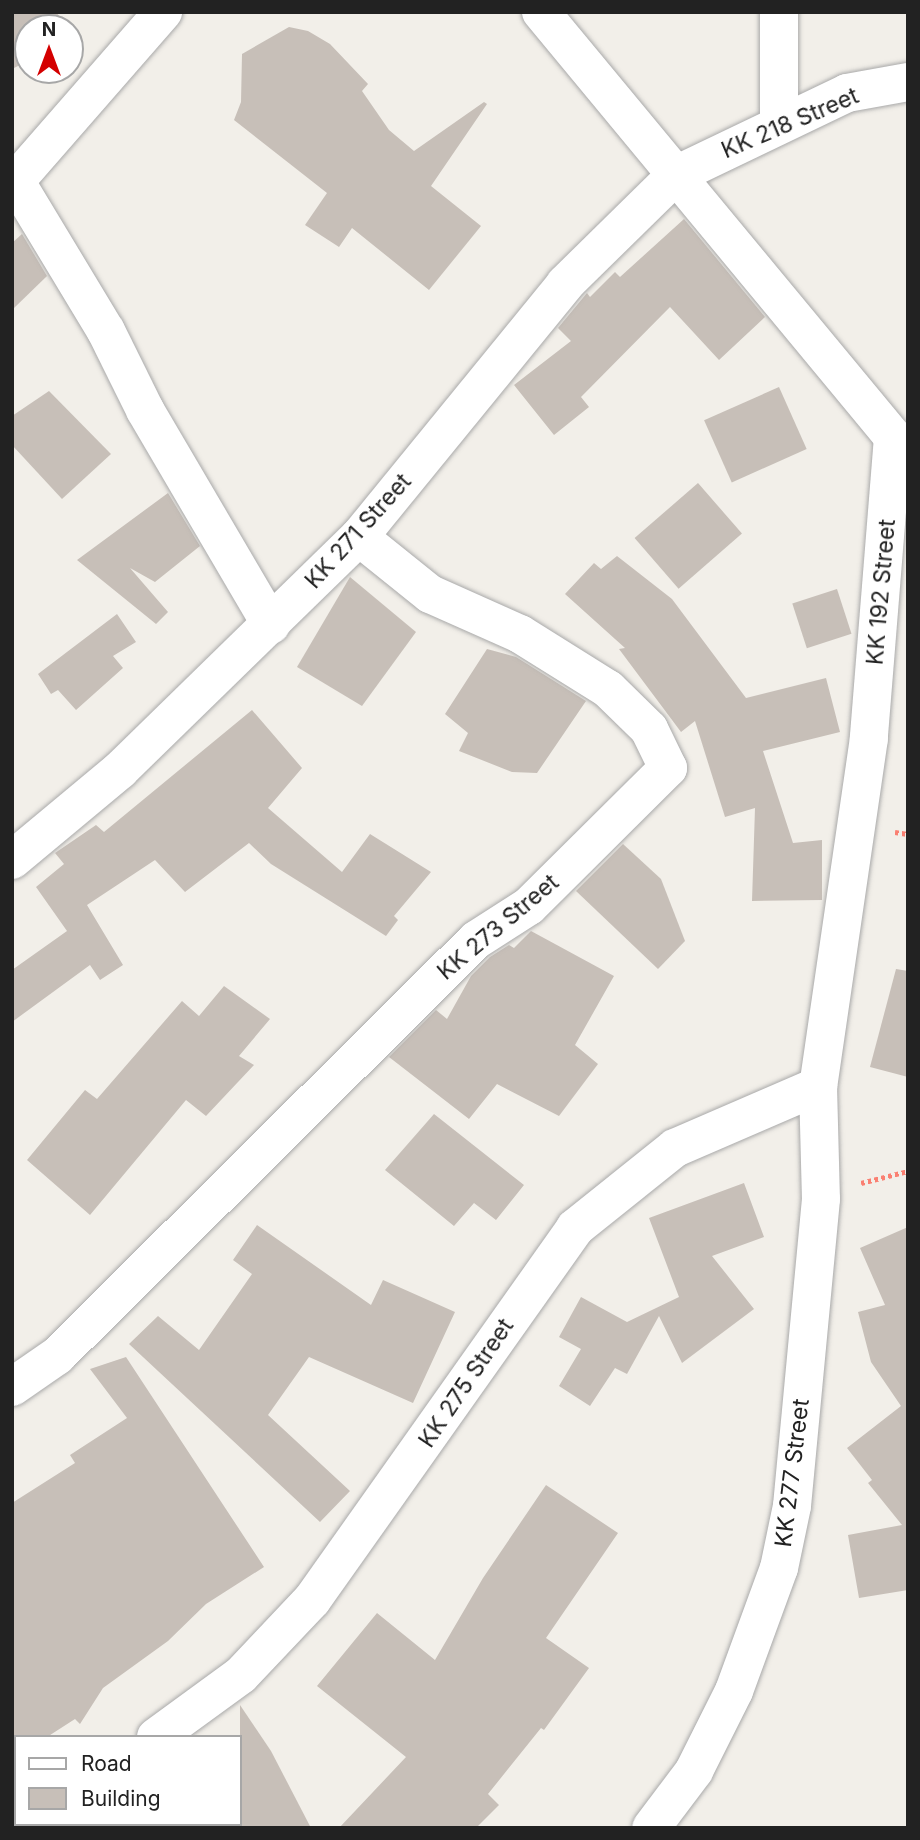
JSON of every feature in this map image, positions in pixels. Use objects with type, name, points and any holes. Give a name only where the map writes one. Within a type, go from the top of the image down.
[{"type":"street","points":[[163,12],[14,183],[106,331],[145,410],[271,625]]},
{"type":"street","name":"KK 192 Street","points":[[541,12],[893,437],[869,738],[818,1086]]},
{"type":"street","points":[[779,12],[779,124]]},
{"type":"street","name":"KK 218 Street","points":[[676,174],[848,93],[908,82]]},
{"type":"street","name":"KK 271 Street","points":[[12,860],[120,771],[359,537],[565,284],[676,174]]},
{"type":"street","name":"KK 273 Street","points":[[12,1387],[57,1356],[476,940],[529,906],[668,768],[649,729],[608,689],[520,634],[430,594],[359,537]]},
{"type":"street","name":"KK 275 Street","points":[[159,1735],[242,1675],[312,1600],[575,1228],[628,1181],[675,1148],[818,1086]]},
{"type":"street","name":"KK 277 Street","points":[[651,1828],[694,1772],[734,1691],[779,1568],[792,1506],[821,1199],[818,1086]]},
{"type":"building","points":[[12,12],[56,12],[58,14],[14,14],[12,69]]},
{"type":"building","points":[[289,27],[308,31],[330,44],[368,84],[362,91],[389,130],[414,151],[484,102],[487,104],[431,186],[481,226],[429,290],[352,228],[339,247],[305,225],[327,193],[234,120],[241,102],[242,54]]},
{"type":"building","points":[[684,219],[765,317],[719,360],[670,307],[581,397],[589,407],[554,435],[514,385],[571,341],[558,328],[587,293],[590,297],[615,272],[620,277]]},
{"type":"building","points":[[22,234],[47,276],[12,310],[12,243]]},
{"type":"building","points":[[779,387],[807,449],[732,482],[704,420]]},
{"type":"building","points":[[49,391],[111,454],[62,499],[12,445],[12,416]]},
{"type":"building","points":[[698,483],[742,534],[679,589],[635,538]]},
{"type":"building","points":[[168,493],[200,546],[155,582],[130,568],[168,612],[156,624],[77,560]]},
{"type":"building","points":[[617,556],[672,599],[746,698],[826,678],[840,732],[763,751],[793,843],[822,840],[822,900],[752,901],[755,808],[725,817],[695,721],[681,732],[619,649],[625,648],[565,594],[594,563],[601,569]]},
{"type":"building","points":[[350,577],[416,632],[362,706],[297,667]]},
{"type":"building","points":[[837,589],[852,634],[807,648],[792,604]]},
{"type":"building","points":[[117,614],[136,642],[113,656],[123,668],[76,710],[58,690],[51,694],[38,674]]},
{"type":"building","points":[[487,649],[516,657],[586,701],[537,773],[512,772],[459,751],[468,733],[445,714]]},
{"type":"building","points":[[252,710],[302,768],[268,808],[342,872],[370,834],[431,872],[394,916],[398,920],[386,936],[271,864],[249,843],[185,892],[155,860],[87,905],[123,965],[100,980],[90,965],[12,1022],[12,970],[67,931],[36,887],[64,864],[55,853],[96,825],[104,832]]},
{"type":"building","points":[[623,844],[661,879],[685,941],[658,969],[576,891]]},
{"type":"building","points":[[531,931],[614,976],[575,1045],[598,1064],[559,1116],[497,1084],[469,1119],[389,1057],[436,1010],[447,1019],[471,976],[490,957],[509,945],[514,948]]},
{"type":"building","points":[[896,969],[908,971],[908,1077],[870,1067]]},
{"type":"building","points":[[224,986],[270,1019],[239,1056],[254,1065],[206,1116],[186,1100],[90,1215],[27,1160],[85,1090],[97,1099],[182,1001],[199,1016]]},
{"type":"building","points":[[434,1114],[524,1185],[496,1220],[474,1203],[454,1226],[385,1170]]},
{"type":"building","points":[[744,1183],[764,1237],[712,1256],[754,1309],[682,1363],[659,1316],[627,1374],[615,1368],[590,1406],[559,1386],[581,1349],[559,1337],[581,1297],[627,1322],[679,1297],[649,1218]]},
{"type":"building","points":[[257,1225],[371,1305],[383,1280],[455,1312],[413,1403],[309,1357],[268,1415],[350,1491],[320,1522],[129,1344],[158,1316],[199,1350],[252,1274],[233,1260]]},
{"type":"building","points":[[908,1227],[908,1590],[859,1598],[848,1535],[902,1525],[868,1483],[872,1480],[847,1448],[901,1406],[871,1362],[858,1312],[885,1305],[860,1248]]},
{"type":"building","points":[[126,1357],[264,1567],[206,1604],[168,1641],[103,1688],[80,1724],[75,1719],[50,1735],[12,1737],[12,1503],[75,1463],[70,1455],[127,1418],[90,1369]]},
{"type":"building","points":[[546,1485],[618,1533],[546,1638],[589,1668],[544,1730],[541,1728],[488,1794],[499,1805],[476,1828],[339,1828],[406,1757],[317,1686],[377,1613],[435,1660],[483,1578]]},
{"type":"building","points":[[240,1705],[271,1751],[311,1828],[240,1828]]}]
